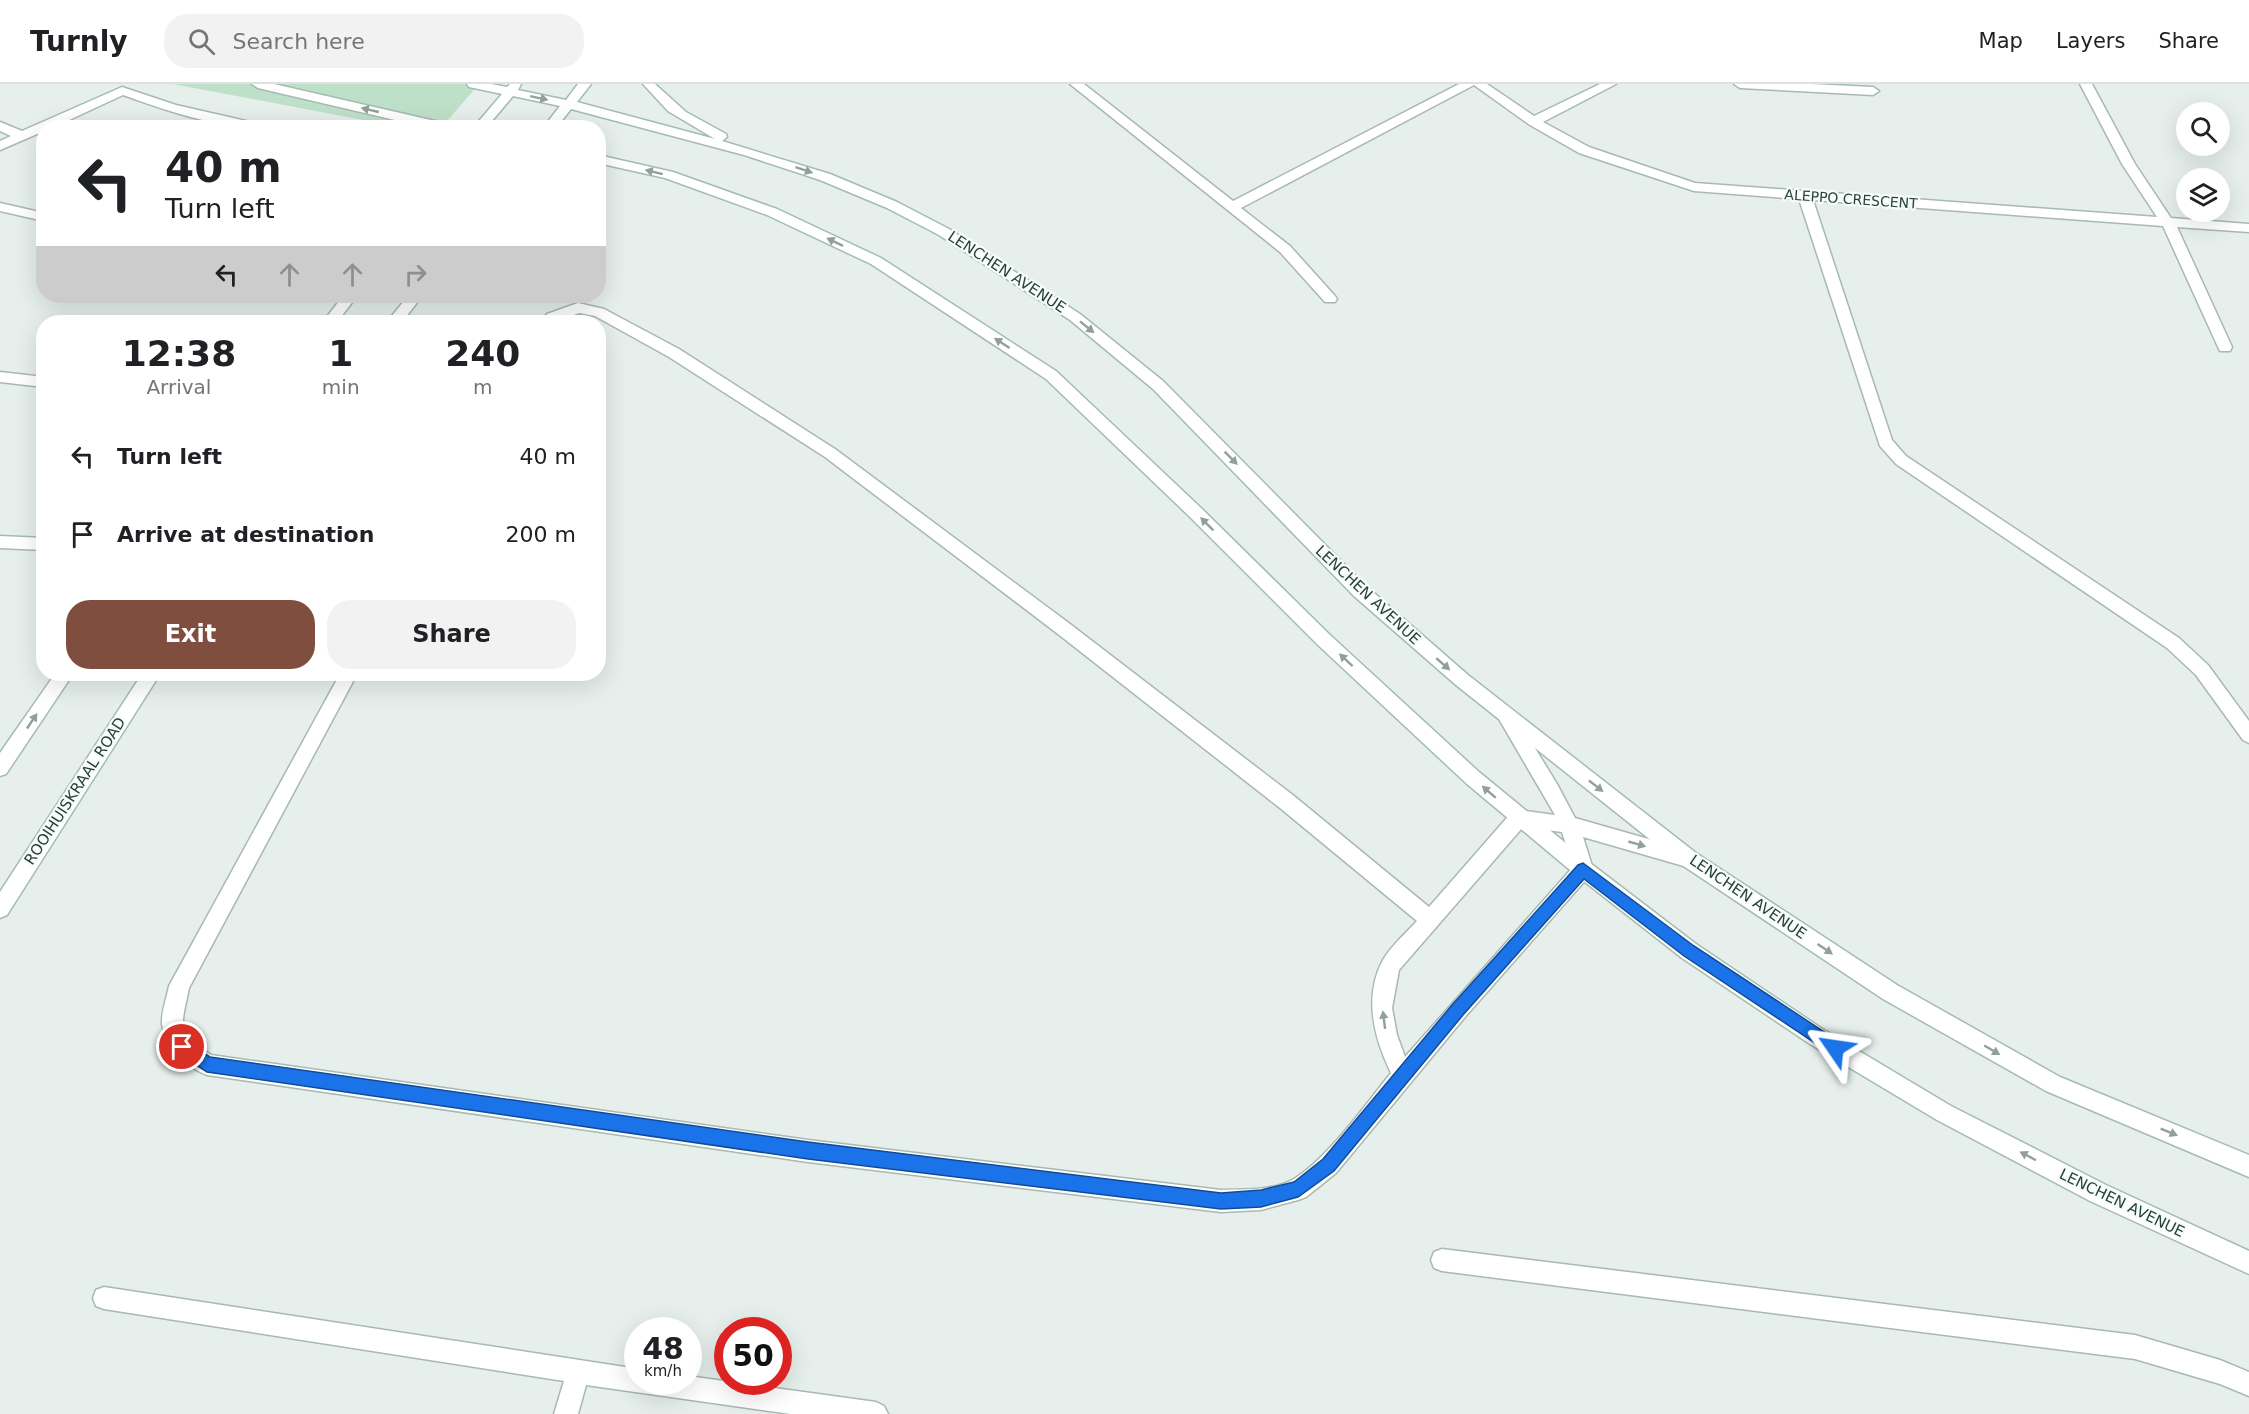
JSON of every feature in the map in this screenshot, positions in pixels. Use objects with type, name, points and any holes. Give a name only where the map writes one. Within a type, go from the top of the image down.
[{"type":"street","points":[[258,84],[413,120]]},
{"type":"street","name":"LENCHEN AVENUE","points":[[473,84],[514,88],[749,152],[825,177],[892,205],[944,232],[1075,317],[1158,385],[1360,591],[1462,680],[1689,859],[1890,992],[2053,1084],[2249,1166]]},
{"type":"street","points":[[555,120],[585,84]]},
{"type":"street","points":[[649,84],[663,101],[675,110],[749,152]]},
{"type":"street","points":[[1076,84],[1285,249],[1329,299]]},
{"type":"street","points":[[1232,207],[1468,84]]},
{"type":"street","name":"ALEPPO CRESCENT","points":[[1479,84],[1534,122],[1596,156],[1694,187],[2249,228]]},
{"type":"street","points":[[1534,122],[1553,110],[1610,84]]},
{"type":"street","points":[[1740,84],[1873,91]]},
{"type":"street","points":[[2086,84],[2129,164],[2168,223],[2226,347]]},
{"type":"street","points":[[486,120],[514,88]]},
{"type":"street","points":[[58,120],[122,92],[172,108],[224,120]]},
{"type":"street","points":[[0,126],[21,136]]},
{"type":"street","points":[[0,146],[36,129]]},
{"type":"street","name":"LENCHEN AVENUE","points":[[606,161],[668,175],[772,212],[876,261],[1051,375],[1195,512],[1324,640],[1519,818],[1689,951],[1817,1037],[1944,1113],[2098,1193],[2249,1263]]},
{"type":"street","points":[[1805,196],[1886,442],[1892,450],[1901,460],[2173,643],[2202,670],[2249,735]]},
{"type":"street","points":[[0,207],[36,215]]},
{"type":"street","points":[[336,315],[345,303]]},
{"type":"street","points":[[400,315],[409,303]]},
{"type":"street","points":[[558,315],[578,308],[605,315]]},
{"type":"street","points":[[606,316],[675,353],[830,453],[1241,766],[1430,919]]},
{"type":"street","points":[[0,376],[36,381]]},
{"type":"street","points":[[0,542],[36,544]]},
{"type":"street","points":[[0,768],[59,681]]},
{"type":"street","name":"ROOIHUISKRAAL ROAD","points":[[0,909],[147,681]]},
{"type":"street","points":[[345,681],[179,986],[172,1023],[182,1047],[207,1065],[808,1150],[1221,1201],[1261,1199],[1298,1189],[1328,1165],[1403,1075],[1583,870],[1579,846],[1570,825],[1505,714]]},
{"type":"street","points":[[1403,1075],[1389,1046],[1384,1024],[1382,999],[1384,980],[1390,965],[1519,818],[1570,825],[1689,859]]},
{"type":"street","points":[[1442,1260],[2135,1347],[2220,1371],[2249,1384]]},
{"type":"street","points":[[104,1298],[624,1379]]},
{"type":"street","points":[[566,1414],[578,1372]]},
{"type":"street","points":[[702,1390],[876,1414]]},
{"type":"green space","points":[[173,84],[479,84],[448,120],[363,120]]},
{"type":"route","points":[[182,1047],[207,1065],[808,1150],[1221,1201],[1261,1199],[1298,1189],[1328,1165],[1458,1010],[1583,870],[1689,951],[1835,1048]]}]
